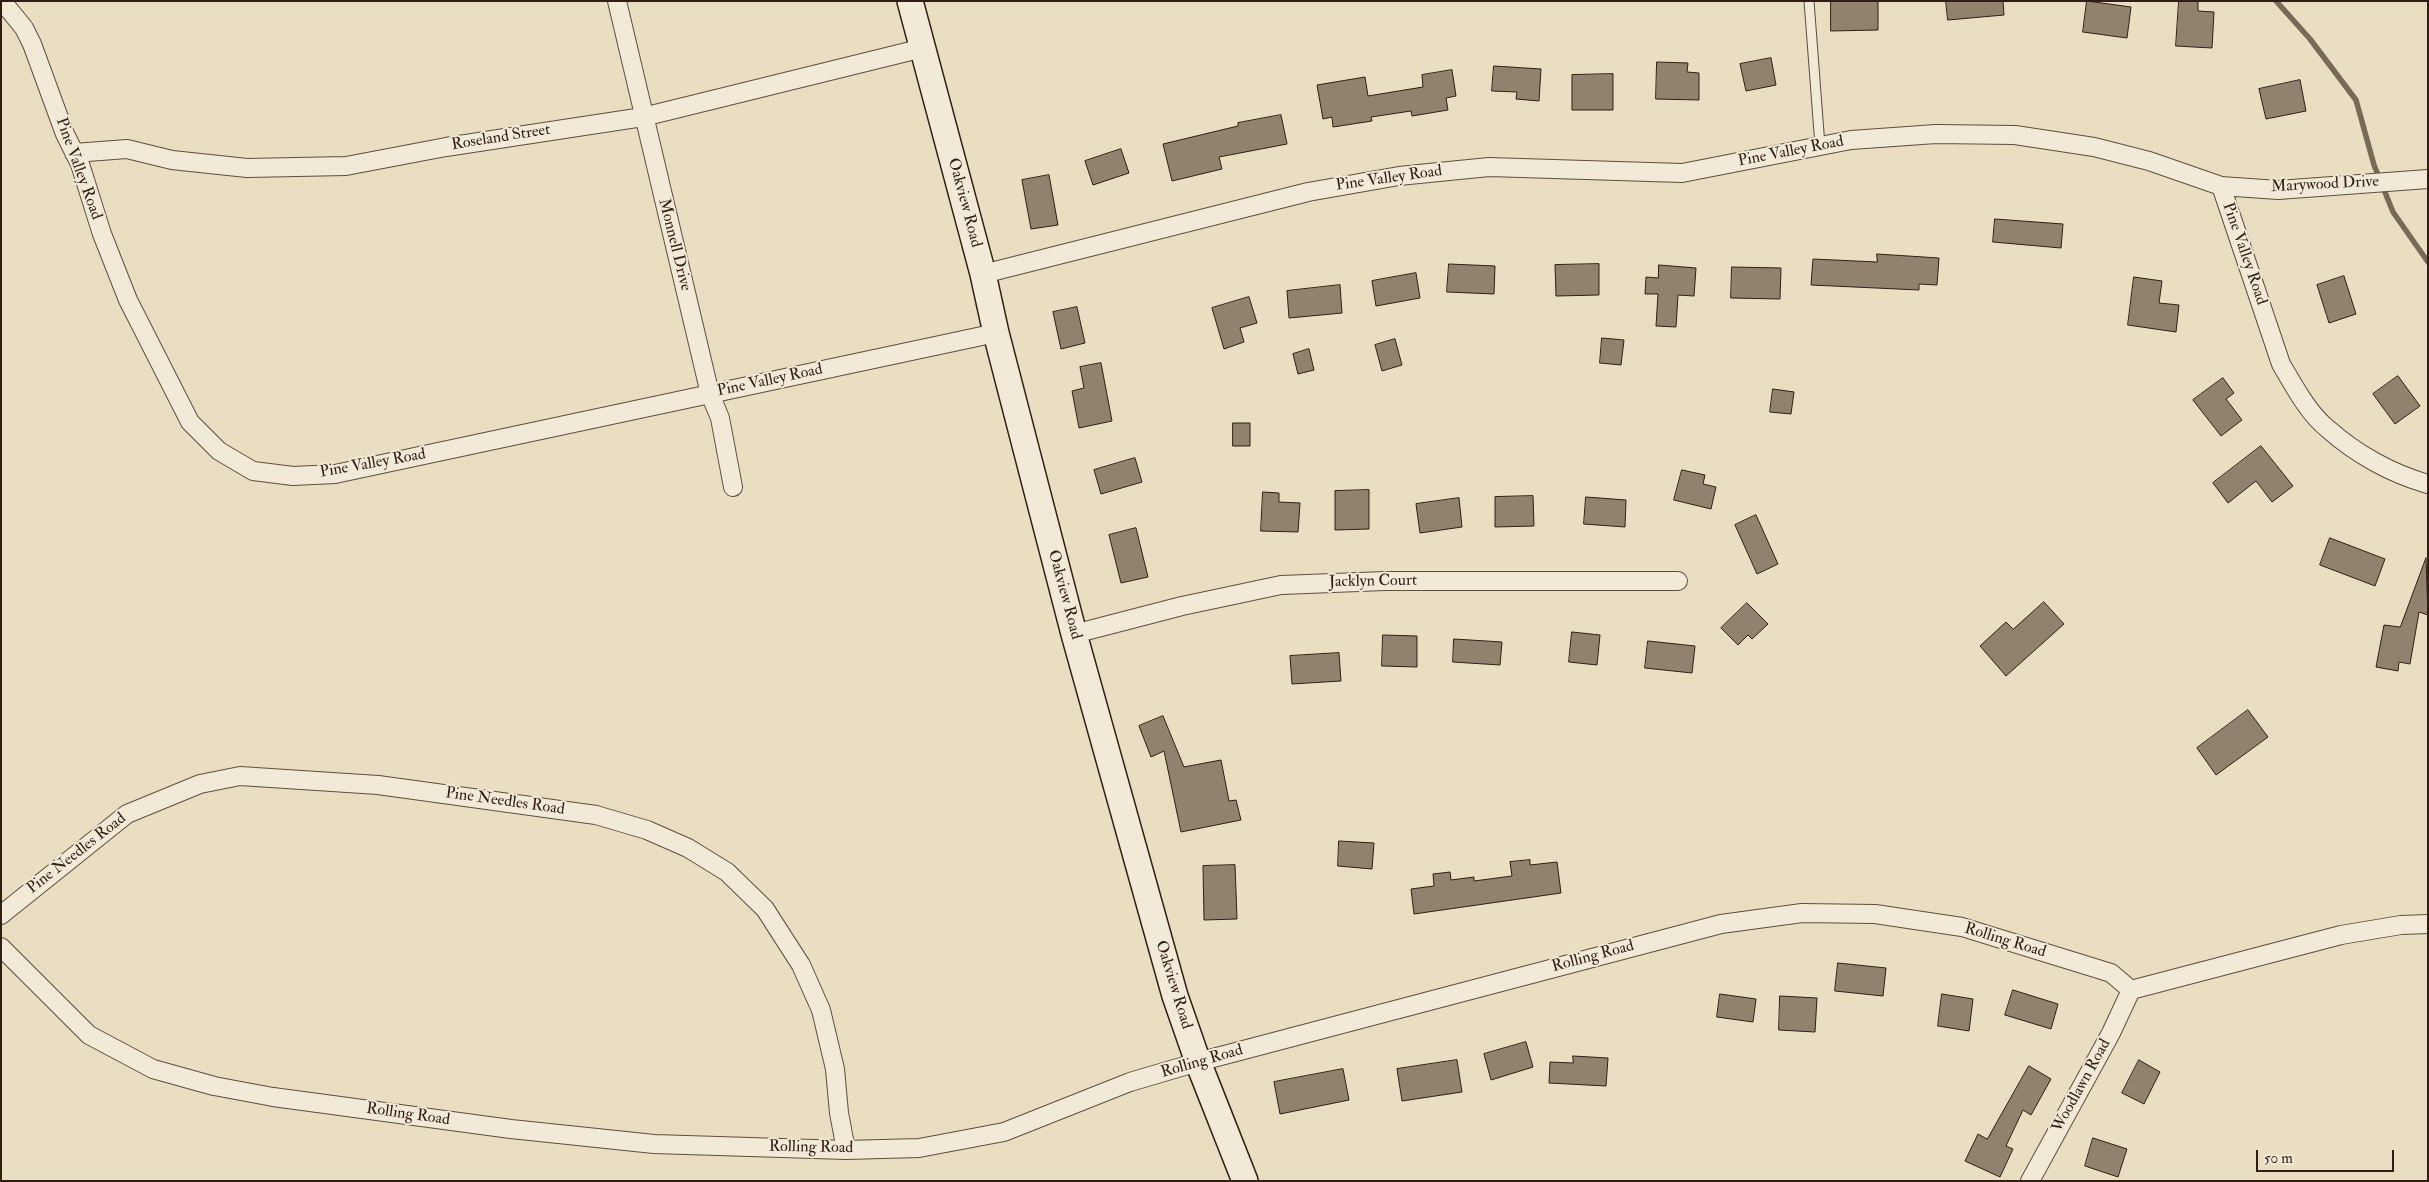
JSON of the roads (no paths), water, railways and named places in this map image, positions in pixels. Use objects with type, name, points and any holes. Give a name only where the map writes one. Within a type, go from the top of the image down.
[{"type":"street","name":"Pine Valley Road","points":[[2,1],[24,28],[32,44],[65,134],[80,164],[102,234],[128,300],[190,422],[219,451],[253,471],[293,476],[335,474],[996,333]]},
{"type":"street","name":"Monnell Drive","points":[[617,1],[710,394],[720,418],[733,488]]},
{"type":"street","name":"Oakview Road","points":[[910,1],[983,274],[996,333],[1074,634],[1174,996],[1245,1181]]},
{"type":"street","name":"Roseland Street","points":[[74,153],[127,150],[172,160],[247,168],[346,166],[446,147],[643,117],[923,48]]},
{"type":"street","name":"Pine Valley Road","points":[[983,274],[1308,192],[1399,176],[1489,167],[1682,173],[1851,140],[1936,134],[2015,135],[2094,147],[2149,161],[2221,186],[2281,364],[2296,390],[2327,429],[2386,469],[2428,484]]},
{"type":"street","name":"Marywood Drive","points":[[2221,186],[2278,190],[2428,179]]},
{"type":"street","name":"Jacklyn Court","points":[[1074,634],[1182,606],[1281,585],[1385,580],[1678,581]]},
{"type":"street","name":"Pine Needles Road","points":[[1,915],[127,814],[200,784],[240,776],[378,785],[596,815],[647,830],[688,848],[727,872],[765,909],[802,965],[821,1010],[835,1069],[839,1113],[846,1150]]},
{"type":"street","name":"Rolling Road","points":[[1,947],[89,1035],[153,1069],[214,1086],[273,1097],[501,1128],[644,1143],[846,1150],[919,1148],[1004,1132],[1130,1082],[1198,1062],[1720,924],[1798,913],[1875,914],[1962,927],[2111,973],[2131,990]]},
{"type":"street","points":[[2131,990],[2341,935],[2401,925],[2428,924]]},
{"type":"street","name":"Woodlawn Road","points":[[2030,1181],[2111,1033],[2131,990]]},
{"type":"lane","points":[[1808,1],[1820,146]]},
{"type":"waterway","points":[[2276,1],[2310,39],[2356,100],[2374,165],[2393,212],[2428,262]]}]
